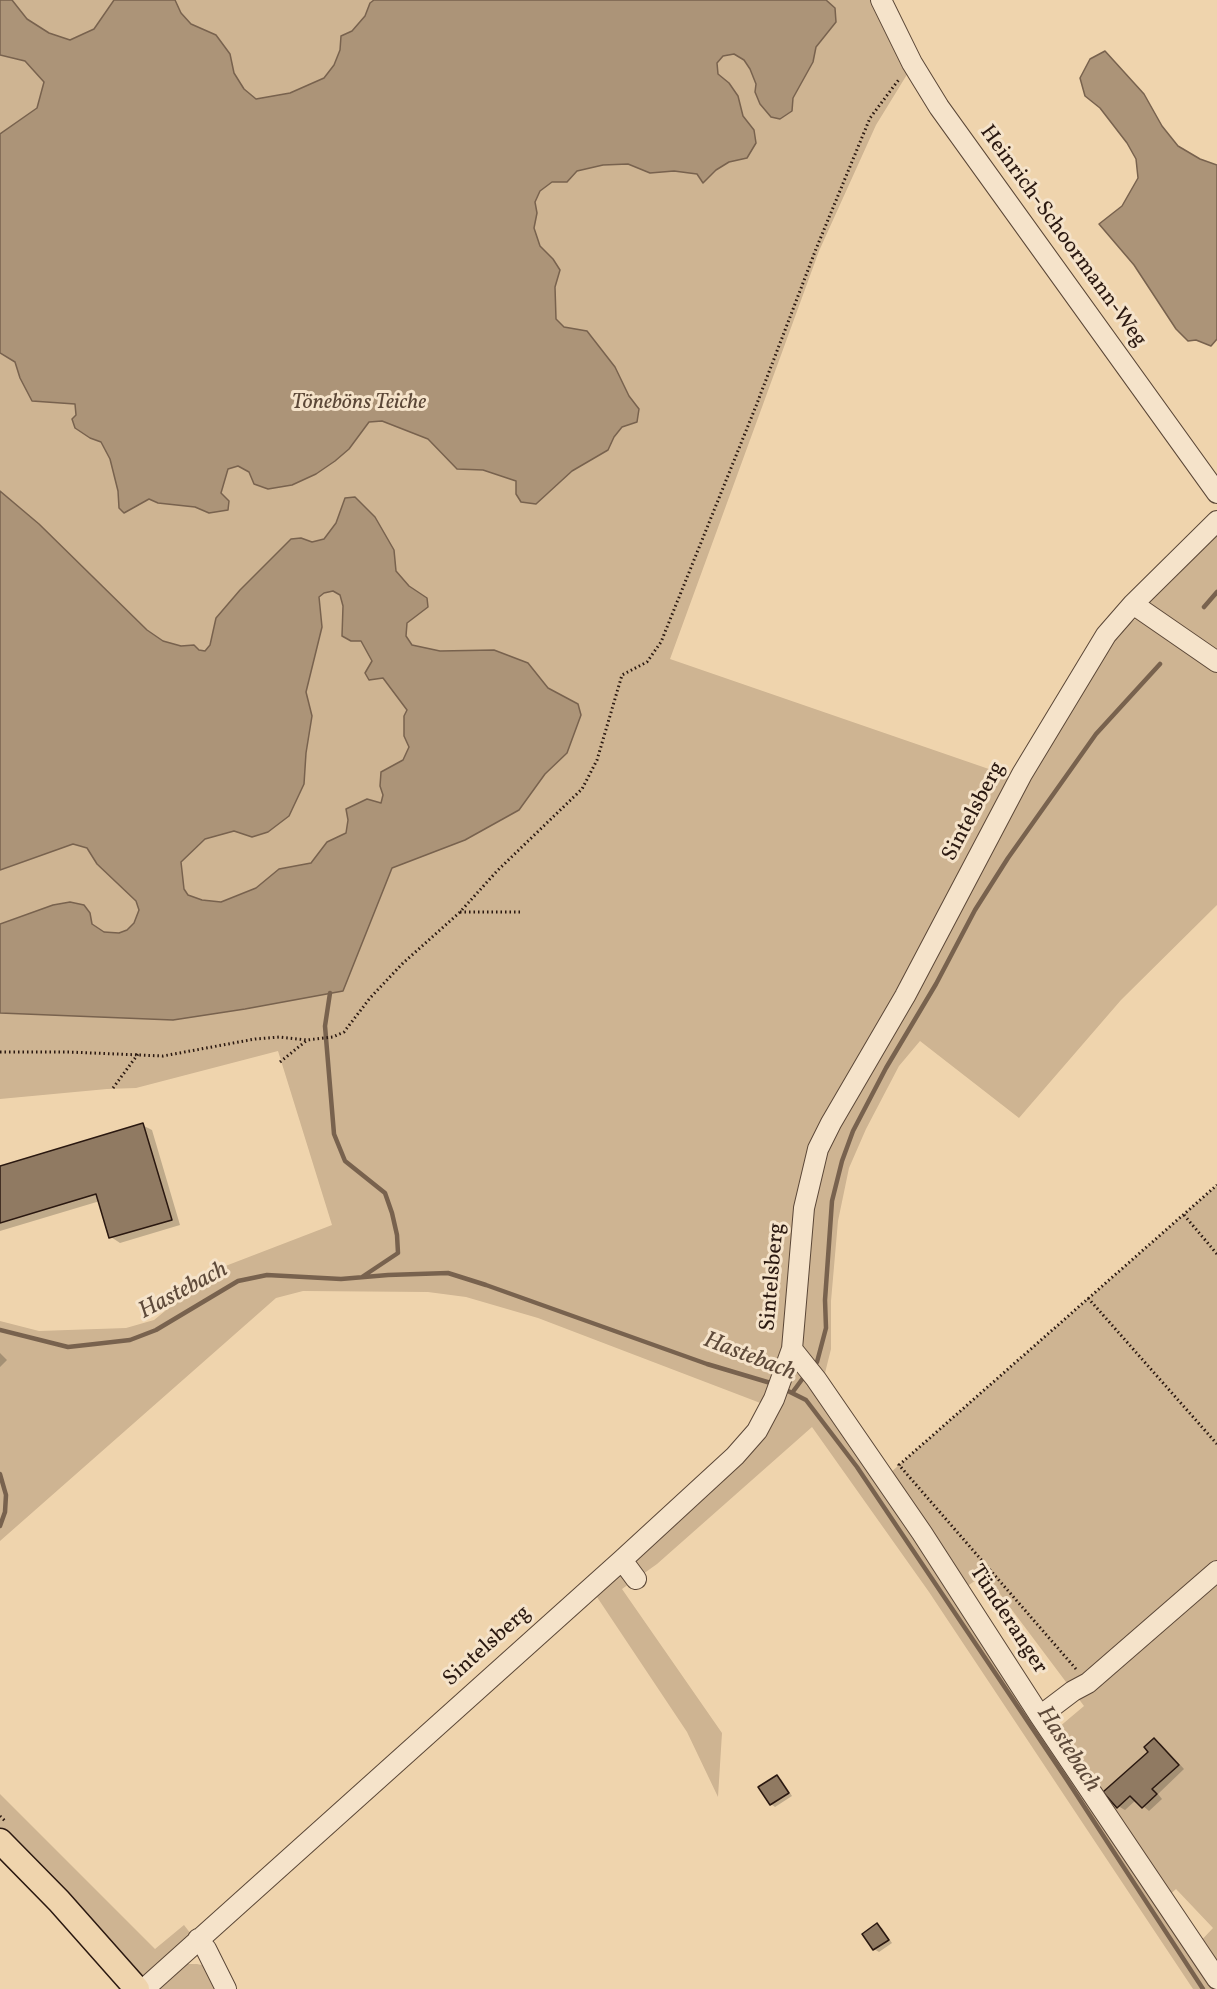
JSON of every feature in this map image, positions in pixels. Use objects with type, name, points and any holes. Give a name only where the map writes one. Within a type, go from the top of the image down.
[{"type":"main road","points":[[0,1842],[59,1901],[137,1989]]},
{"type":"street","name":"Heinrich-Schoormann-Weg","points":[[881,0],[912,63],[939,107],[1217,493]]},
{"type":"street","name":"Sintelsberg","points":[[144,1989],[622,1560],[735,1456],[758,1431],[774,1399],[792,1349],[804,1208],[818,1149],[831,1123],[905,996],[1022,774],[1106,635],[1133,604],[1217,521]]},
{"type":"street","points":[[1133,604],[1217,662]]},
{"type":"street","name":"Tünderanger","points":[[792,1349],[810,1371],[922,1533],[1040,1716],[1217,1979]]},
{"type":"street","points":[[622,1560],[636,1579]]},
{"type":"street","points":[[1040,1716],[1073,1691],[1088,1683],[1217,1571]]},
{"type":"street","points":[[198,1939],[206,1949],[226,1989]]},
{"type":"path","points":[[0,1052],[164,1056],[255,1039],[279,1037],[307,1040],[333,1037],[344,1032],[370,998],[403,963],[460,912],[497,871],[582,789],[597,760],[622,675],[647,662],[661,642],[870,118],[912,63]]},
{"type":"path","points":[[460,912],[520,912]]},
{"type":"path","points":[[280,1062],[307,1040]]},
{"type":"path","points":[[113,1089],[138,1054]]},
{"type":"path","points":[[1088,1683],[899,1465],[1217,1185]]},
{"type":"path","points":[[1184,1215],[1217,1254]]},
{"type":"path","points":[[1088,1298],[1217,1444]]},
{"type":"green space","name":"Töneböns Teiche","points":[[0,0],[877,0],[911,68],[876,125],[819,251],[670,659],[1012,777],[905,981],[826,1118],[787,1337],[763,1404],[538,1318],[466,1297],[428,1292],[303,1291],[276,1298],[0,1541],[0,1321],[39,1331],[126,1328],[154,1320],[215,1270],[332,1225],[278,1051],[136,1088],[0,1099]]},
{"type":"green space","points":[[1217,531],[1217,905],[1121,1000],[1019,1118],[920,1041],[899,1066],[866,1129],[849,1168],[838,1221],[831,1301],[831,1349],[824,1377],[890,1473],[1217,1185],[1217,1989],[1193,1989],[929,1592],[812,1427],[657,1564],[622,1589],[722,1733],[718,1797],[687,1732],[595,1594],[614,1575],[635,1579],[633,1556],[765,1433],[810,1209],[826,1150],[1026,781],[1120,629],[1145,613],[1149,597]],"holes":[[[985,1574],[1084,1706],[1052,1733],[960,1591]],[[1176,1889],[1213,1928],[1196,1946],[1164,1900]]]},
{"type":"green space","points":[[0,1794],[155,1949],[184,1925],[191,1934],[179,1964],[197,1964],[224,1970],[233,1989],[137,1989],[0,1841]]},
{"type":"shaded area","name":"Töneböns Teiche","points":[[0,0],[12,0],[27,19],[49,33],[70,40],[94,29],[114,0],[175,0],[181,13],[191,24],[216,35],[230,54],[234,73],[244,89],[256,99],[290,93],[324,78],[334,65],[340,50],[341,36],[352,31],[365,16],[370,3],[374,0],[826,0],[835,8],[836,22],[816,47],[813,62],[793,98],[792,111],[780,119],[771,117],[760,104],[755,92],[756,84],[744,60],[734,54],[723,56],[717,63],[718,74],[729,83],[738,96],[743,116],[754,130],[756,143],[747,158],[729,162],[716,170],[703,183],[697,174],[674,171],[650,173],[628,164],[603,165],[577,171],[567,182],[552,182],[540,191],[535,202],[537,213],[534,228],[540,246],[560,270],[555,287],[556,319],[564,327],[587,331],[615,367],[629,396],[639,409],[637,422],[622,427],[608,450],[572,471],[536,504],[521,502],[516,494],[516,481],[483,470],[457,469],[428,439],[382,421],[369,422],[349,449],[335,461],[316,474],[292,485],[268,489],[254,484],[249,472],[238,466],[228,469],[221,493],[229,501],[228,510],[209,513],[195,507],[158,503],[149,499],[124,513],[119,508],[118,491],[110,459],[101,442],[75,428],[72,419],[76,415],[75,404],[32,401],[20,378],[15,362],[0,353],[0,134],[37,108],[44,82],[25,61],[0,55]]},
{"type":"shaded area","points":[[1105,51],[1144,94],[1162,126],[1178,146],[1200,159],[1217,165],[1217,339],[1211,346],[1196,340],[1188,341],[1176,329],[1134,265],[1099,224],[1122,206],[1138,178],[1136,159],[1127,143],[1100,108],[1085,96],[1080,78],[1090,59]]},
{"type":"shaded area","points":[[0,491],[39,524],[147,630],[163,641],[181,646],[194,645],[199,650],[205,651],[210,645],[216,618],[240,590],[291,539],[301,538],[312,542],[324,539],[336,523],[345,498],[355,497],[375,517],[394,550],[396,571],[409,586],[427,598],[428,607],[407,623],[406,636],[412,645],[440,651],[494,650],[528,663],[548,688],[578,704],[581,715],[567,753],[545,774],[519,810],[465,840],[392,868],[343,991],[173,1020],[0,1013],[0,924],[53,905],[70,902],[84,905],[90,913],[92,924],[104,932],[119,933],[127,930],[134,923],[139,910],[136,901],[97,864],[87,848],[73,844],[0,870]],"holes":[[[333,591],[340,595],[343,606],[342,636],[351,641],[361,641],[372,661],[365,673],[369,680],[383,678],[407,710],[404,716],[404,736],[409,747],[403,760],[381,772],[380,786],[383,795],[381,803],[367,799],[346,809],[348,820],[346,833],[327,842],[311,863],[279,869],[256,888],[221,902],[202,900],[188,895],[184,889],[181,862],[205,839],[234,831],[252,837],[268,832],[289,816],[304,784],[312,716],[306,692],[322,627],[319,597]]]},
{"type":"building","points":[[143,1123],[172,1220],[109,1238],[96,1194],[0,1223],[0,1166]]},
{"type":"building","points":[[1154,1738],[1179,1765],[1152,1789],[1157,1794],[1142,1808],[1130,1796],[1117,1808],[1103,1792],[1148,1752],[1144,1747]]},
{"type":"building","points":[[777,1775],[789,1793],[770,1805],[758,1787]]},
{"type":"building","points":[[877,1923],[889,1940],[873,1950],[862,1934]]},
{"type":"waterway","points":[[1204,607],[1217,592]]},
{"type":"waterway","points":[[814,1366],[826,1328],[825,1300],[832,1201],[842,1161],[853,1131],[975,910],[1008,858],[1096,734],[1160,664]]},
{"type":"waterway","points":[[330,993],[325,1026],[334,1134],[345,1161],[385,1193],[397,1235],[398,1253],[362,1277]]},
{"type":"waterway","name":"Hastebach","points":[[0,1330],[68,1347],[130,1340],[156,1330],[238,1281],[267,1275],[341,1279],[448,1273],[707,1364],[774,1384]]},
{"type":"waterway","points":[[792,1393],[806,1374]]},
{"type":"waterway","name":"Hastebach","points":[[784,1389],[806,1400],[857,1467],[1067,1780],[1203,1989]]},
{"type":"waterway","name":"Hastebach","points":[[0,1474],[6,1495],[5,1512],[0,1526]]}]
